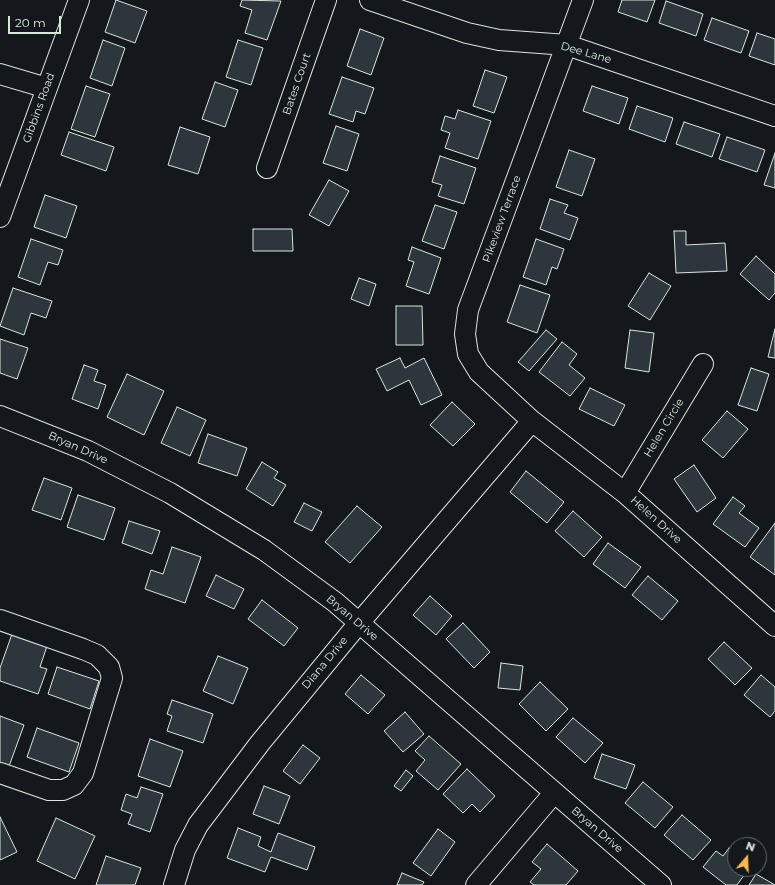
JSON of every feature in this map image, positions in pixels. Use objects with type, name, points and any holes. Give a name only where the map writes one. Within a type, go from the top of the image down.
[{"type":"street","name":"Gibbins Road","points":[[1,209],[79,0]]},
{"type":"street","name":"Bates Court","points":[[267,168],[326,0]]},
{"type":"street","name":"Dee Lane","points":[[370,0],[473,34],[499,40],[567,45],[775,116]]},
{"type":"street","name":"Pikeview Terrace","points":[[532,421],[479,372],[468,354],[464,334],[468,310],[583,0]]},
{"type":"street","points":[[0,74],[47,88]]},
{"type":"street","name":"Helen Circle","points":[[625,493],[703,364]]},
{"type":"street","name":"Bryan Drive","points":[[0,416],[88,451],[170,493],[264,550],[335,602],[660,885]]},
{"type":"street","name":"Helen Drive","points":[[532,421],[625,493],[775,626]]},
{"type":"street","name":"Diana Drive","points":[[174,885],[185,850],[198,825],[260,742],[359,623],[532,421]]},
{"type":"street","points":[[0,620],[83,648],[98,655],[109,667],[112,678],[83,773],[74,785],[63,790],[49,790],[0,773]]},
{"type":"street","points":[[476,885],[554,793]]},
{"type":"building","points":[[116,0],[147,11],[135,43],[105,32]]},
{"type":"building","points":[[242,0],[281,1],[267,40],[245,33],[252,10],[240,6]]},
{"type":"building","points":[[622,0],[655,0],[647,22],[618,12]]},
{"type":"building","points":[[666,1],[703,14],[696,36],[659,23]]},
{"type":"building","points":[[712,18],[749,31],[741,53],[704,40]]},
{"type":"building","points":[[360,29],[384,38],[371,75],[347,66]]},
{"type":"building","points":[[757,33],[775,39],[775,65],[749,56]]},
{"type":"building","points":[[103,40],[125,48],[112,86],[90,78]]},
{"type":"building","points":[[238,40],[263,48],[251,85],[226,77]]},
{"type":"building","points":[[485,70],[507,77],[494,113],[473,106]]},
{"type":"building","points":[[342,77],[374,88],[365,114],[356,111],[353,122],[329,114]]},
{"type":"building","points":[[215,82],[238,90],[225,127],[202,119]]},
{"type":"building","points":[[86,86],[110,94],[95,137],[71,129]]},
{"type":"building","points":[[592,86],[628,98],[619,124],[583,111]]},
{"type":"building","points":[[637,106],[673,118],[665,142],[629,129]]},
{"type":"building","points":[[458,110],[491,121],[478,159],[445,148],[450,133],[441,130],[445,116],[455,119]]},
{"type":"building","points":[[684,122],[720,134],[712,157],[676,144]]},
{"type":"building","points":[[336,126],[359,134],[347,171],[323,163]]},
{"type":"building","points":[[180,127],[210,137],[198,174],[168,165]]},
{"type":"building","points":[[69,132],[114,147],[106,171],[61,155]]},
{"type":"building","points":[[727,137],[765,150],[757,172],[719,159]]},
{"type":"building","points":[[569,150],[595,159],[582,196],[556,187]]},
{"type":"building","points":[[775,153],[775,188],[764,185]]},
{"type":"building","points":[[440,156],[476,168],[464,204],[438,196],[442,185],[432,182]]},
{"type":"building","points":[[329,180],[349,191],[329,226],[309,215]]},
{"type":"building","points":[[45,195],[77,206],[66,238],[34,227]]},
{"type":"building","points":[[550,199],[568,205],[564,213],[578,218],[570,240],[540,229]]},
{"type":"building","points":[[435,205],[457,212],[444,249],[422,241]]},
{"type":"building","points":[[253,229],[292,229],[293,251],[253,251]]},
{"type":"building","points":[[674,231],[686,231],[686,245],[725,243],[727,271],[676,273]]},
{"type":"building","points":[[31,239],[63,250],[58,265],[48,262],[40,285],[18,277]]},
{"type":"building","points":[[536,239],[564,249],[557,269],[552,267],[546,285],[523,277]]},
{"type":"building","points":[[412,247],[441,258],[429,294],[406,286],[414,262],[408,260]]},
{"type":"building","points":[[756,256],[775,274],[775,293],[769,300],[740,274]]},
{"type":"building","points":[[649,273],[671,286],[650,320],[628,306]]},
{"type":"building","points":[[359,278],[376,284],[369,306],[351,299]]},
{"type":"building","points":[[520,285],[550,295],[537,333],[507,322]]},
{"type":"building","points":[[13,288],[52,301],[46,318],[31,313],[24,335],[0,326]]},
{"type":"building","points":[[396,306],[422,306],[423,345],[396,345]]},
{"type":"building","points":[[775,329],[775,358],[768,357]]},
{"type":"building","points":[[546,330],[557,339],[529,371],[518,362]]},
{"type":"building","points":[[630,330],[654,333],[649,372],[625,368]]},
{"type":"building","points":[[0,339],[28,348],[17,379],[0,373]]},
{"type":"building","points":[[562,342],[577,354],[569,365],[585,378],[570,396],[539,372]]},
{"type":"building","points":[[400,358],[405,368],[424,358],[442,395],[421,405],[409,380],[387,391],[376,369]]},
{"type":"building","points":[[84,365],[98,370],[94,381],[106,385],[98,409],[72,399]]},
{"type":"building","points":[[751,368],[769,374],[757,411],[738,405]]},
{"type":"building","points":[[127,374],[164,391],[144,435],[107,417]]},
{"type":"building","points":[[590,388],[625,405],[614,426],[579,409]]},
{"type":"building","points":[[452,402],[475,424],[453,446],[430,425]]},
{"type":"building","points":[[177,407],[206,420],[190,456],[161,443]]},
{"type":"building","points":[[727,411],[748,429],[723,458],[702,440]]},
{"type":"building","points":[[208,434],[247,448],[237,476],[198,463]]},
{"type":"building","points":[[262,462],[278,472],[274,478],[286,485],[273,506],[246,489]]},
{"type":"building","points":[[694,465],[716,498],[697,512],[674,479]]},
{"type":"building","points":[[526,471],[564,502],[547,523],[510,492]]},
{"type":"building","points":[[44,478],[72,488],[61,520],[32,510]]},
{"type":"building","points":[[78,495],[115,508],[104,540],[67,527]]},
{"type":"building","points":[[733,497],[745,506],[739,513],[759,528],[745,547],[713,524]]},
{"type":"building","points":[[304,503],[322,512],[312,531],[294,522]]},
{"type":"building","points":[[357,506],[382,527],[350,563],[325,542]]},
{"type":"building","points":[[573,511],[602,537],[584,557],[555,531]]},
{"type":"building","points":[[129,521],[160,531],[152,554],[122,543]]},
{"type":"building","points":[[775,523],[775,575],[750,557]]},
{"type":"building","points":[[608,543],[641,567],[625,588],[593,564]]},
{"type":"building","points":[[172,547],[201,557],[185,603],[145,589],[151,570],[163,574]]},
{"type":"building","points":[[216,575],[244,589],[234,609],[206,596]]},
{"type":"building","points":[[648,576],[678,601],[662,620],[632,595]]},
{"type":"building","points":[[430,596],[452,616],[436,635],[413,615]]},
{"type":"building","points":[[262,600],[298,628],[284,646],[248,619]]},
{"type":"building","points":[[463,623],[490,652],[474,668],[446,639]]},
{"type":"building","points":[[12,634],[47,646],[40,667],[47,669],[38,694],[0,681],[0,668]]},
{"type":"building","points":[[724,642],[752,668],[735,685],[708,659]]},
{"type":"building","points":[[218,656],[248,668],[233,704],[203,691]]},
{"type":"building","points":[[501,663],[523,666],[520,690],[498,688]]},
{"type":"building","points":[[57,667],[99,681],[90,709],[48,694]]},
{"type":"building","points":[[361,675],[385,695],[368,714],[345,694]]},
{"type":"building","points":[[761,675],[775,687],[775,711],[770,717],[744,695]]},
{"type":"building","points":[[540,682],[568,709],[546,731],[519,704]]},
{"type":"building","points":[[172,700],[213,714],[203,743],[167,731],[172,716],[167,714]]},
{"type":"building","points":[[405,712],[424,734],[403,752],[384,731]]},
{"type":"building","points":[[0,716],[24,725],[8,769],[0,766]]},
{"type":"building","points":[[573,718],[603,743],[585,763],[556,737]]},
{"type":"building","points":[[37,728],[79,743],[69,772],[27,757]]},
{"type":"building","points":[[429,736],[461,764],[438,790],[416,771],[425,760],[415,751]]},
{"type":"building","points":[[150,739],[183,751],[170,787],[138,776]]},
{"type":"building","points":[[303,745],[320,758],[300,784],[283,771]]},
{"type":"building","points":[[602,754],[635,765],[626,789],[594,778]]},
{"type":"building","points":[[467,769],[495,796],[480,812],[472,804],[463,813],[443,794]]},
{"type":"building","points":[[406,770],[413,776],[401,791],[394,786]]},
{"type":"building","points":[[643,782],[673,807],[655,828],[625,803]]},
{"type":"building","points":[[264,786],[290,796],[279,824],[253,814]]},
{"type":"building","points":[[141,787],[163,794],[150,832],[128,824],[132,814],[121,810],[126,794],[137,798]]},
{"type":"building","points":[[682,815],[711,840],[693,860],[664,835]]},
{"type":"building","points":[[0,817],[17,852],[0,860]]},
{"type":"building","points":[[56,818],[95,836],[75,879],[37,861]]},
{"type":"building","points":[[238,828],[261,837],[258,846],[271,852],[278,833],[315,847],[307,870],[271,857],[265,872],[227,858]]},
{"type":"building","points":[[438,829],[455,842],[431,876],[413,863]]},
{"type":"building","points":[[547,844],[578,871],[566,885],[534,885],[530,882],[541,869],[532,862]]},
{"type":"building","points":[[716,851],[723,856],[727,851],[727,877],[743,877],[737,885],[726,885],[703,867]]},
{"type":"building","points":[[106,856],[141,868],[135,885],[96,885]]},
{"type":"building","points":[[402,873],[424,882],[422,885],[397,885]]},
{"type":"building","points":[[754,877],[761,877],[775,885],[749,885]]}]
